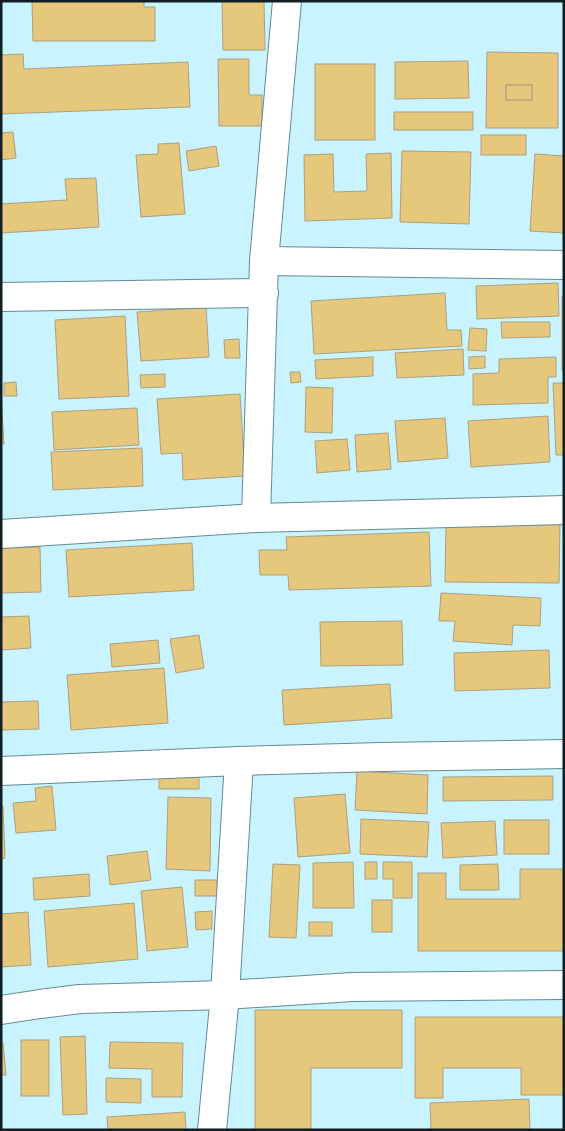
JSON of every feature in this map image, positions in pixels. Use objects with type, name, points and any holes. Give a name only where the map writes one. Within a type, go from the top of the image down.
[{"type":"street","points":[[256,518],[264,261],[286,1]]},
{"type":"street","points":[[264,261],[564,265]]},
{"type":"street","points":[[1,297],[264,293]]},
{"type":"street","points":[[1,534],[256,518],[564,510]]},
{"type":"street","points":[[1,771],[399,756],[564,754]]},
{"type":"street","points":[[212,1130],[226,995],[239,761]]},
{"type":"street","points":[[1,1010],[80,999],[226,995],[352,988],[564,985]]},
{"type":"building","points":[[32,1],[144,1],[144,7],[155,7],[155,41],[33,41]]},
{"type":"building","points":[[222,1],[264,1],[265,50],[223,50]]},
{"type":"building","points":[[487,52],[558,53],[558,128],[486,128]],"holes":[[[506,85],[532,85],[532,100],[506,100]]]},
{"type":"building","points":[[23,54],[24,69],[188,62],[190,107],[1,114],[1,55]]},
{"type":"building","points":[[218,59],[249,59],[249,95],[262,95],[262,126],[219,126]]},
{"type":"building","points":[[468,61],[469,98],[395,99],[395,62]]},
{"type":"building","points":[[315,64],[375,64],[375,140],[315,140]]},
{"type":"building","points":[[506,85],[532,85],[532,100],[506,100]]},
{"type":"building","points":[[394,112],[473,112],[473,130],[394,130]]},
{"type":"building","points":[[13,132],[16,158],[1,160],[1,133]]},
{"type":"building","points":[[481,135],[526,135],[526,155],[481,155]]},
{"type":"building","points":[[179,143],[185,214],[141,217],[136,155],[158,154],[158,144]]},
{"type":"building","points":[[216,146],[219,166],[189,171],[186,151]]},
{"type":"building","points":[[402,151],[471,152],[469,224],[400,222]]},
{"type":"building","points":[[391,153],[392,218],[305,221],[304,155],[333,154],[334,192],[367,191],[366,154]]},
{"type":"building","points":[[535,154],[564,156],[564,233],[530,231]]},
{"type":"building","points":[[96,178],[99,227],[1,233],[1,204],[67,200],[65,179]]},
{"type":"building","points":[[558,283],[559,316],[477,319],[476,286]]},
{"type":"building","points":[[445,293],[447,330],[461,330],[462,346],[314,354],[311,301]]},
{"type":"building","points":[[562,296],[564,296],[564,370],[562,370]]},
{"type":"building","points":[[206,307],[209,357],[141,361],[137,312]]},
{"type":"building","points":[[125,316],[129,396],[59,399],[55,320]]},
{"type":"building","points":[[501,322],[550,322],[550,337],[502,338]]},
{"type":"building","points":[[470,328],[487,329],[486,351],[468,350]]},
{"type":"building","points":[[239,339],[240,358],[225,358],[224,340]]},
{"type":"building","points":[[463,349],[464,375],[397,378],[395,353]]},
{"type":"building","points":[[485,356],[485,368],[469,369],[469,357]]},
{"type":"building","points":[[373,357],[373,376],[316,379],[315,360]]},
{"type":"building","points":[[556,357],[556,377],[548,377],[548,403],[473,405],[473,374],[499,373],[499,359]]},
{"type":"building","points":[[290,372],[300,372],[301,382],[291,383]]},
{"type":"building","points":[[165,374],[165,387],[141,388],[140,375]]},
{"type":"building","points":[[16,382],[17,396],[4,396],[4,383]]},
{"type":"building","points":[[553,383],[564,383],[564,455],[556,455]]},
{"type":"building","points":[[306,387],[333,388],[332,433],[305,432]]},
{"type":"building","points":[[1,394],[4,444],[1,444]]},
{"type":"building","points":[[240,394],[245,476],[183,480],[182,453],[161,454],[157,399]]},
{"type":"building","points":[[137,408],[139,445],[54,450],[52,412]]},
{"type":"building","points":[[548,416],[550,462],[471,467],[468,421]]},
{"type":"building","points":[[445,418],[448,458],[398,462],[395,421]]},
{"type":"building","points":[[388,433],[391,469],[357,472],[355,435]]},
{"type":"building","points":[[347,439],[350,470],[317,473],[315,441]]},
{"type":"building","points":[[142,448],[143,486],[53,490],[51,452]]},
{"type":"building","points":[[446,521],[560,523],[559,583],[445,582]]},
{"type":"building","points":[[429,532],[431,586],[289,590],[288,575],[260,575],[259,550],[287,550],[286,537]]},
{"type":"building","points":[[192,543],[194,590],[69,597],[66,550]]},
{"type":"building","points":[[40,547],[41,592],[1,593],[1,548]]},
{"type":"building","points":[[441,593],[541,598],[540,626],[513,625],[512,645],[453,641],[455,621],[439,621]]},
{"type":"building","points":[[29,616],[31,648],[1,650],[1,617]]},
{"type":"building","points":[[402,621],[403,665],[321,666],[320,622]]},
{"type":"building","points":[[199,635],[204,668],[176,673],[170,639]]},
{"type":"building","points":[[158,640],[160,663],[112,667],[110,644]]},
{"type":"building","points":[[549,650],[550,688],[455,691],[454,653]]},
{"type":"building","points":[[164,668],[168,723],[71,730],[67,675]]},
{"type":"building","points":[[390,684],[392,718],[284,725],[282,690]]},
{"type":"building","points":[[38,701],[39,729],[1,730],[1,702]]},
{"type":"building","points":[[159,771],[199,771],[199,789],[159,789]]},
{"type":"building","points":[[357,771],[428,775],[427,814],[355,810]]},
{"type":"building","points":[[553,776],[553,800],[443,801],[443,777]]},
{"type":"building","points":[[52,786],[56,830],[16,833],[13,803],[36,801],[35,788]]},
{"type":"building","points":[[345,794],[350,853],[298,857],[294,798]]},
{"type":"building","points":[[168,797],[211,798],[210,871],[166,869]]},
{"type":"building","points":[[1,806],[3,806],[5,858],[1,859]]},
{"type":"building","points":[[361,819],[429,822],[427,857],[360,854]]},
{"type":"building","points":[[504,820],[549,820],[549,854],[504,854]]},
{"type":"building","points":[[495,821],[497,855],[443,858],[441,823]]},
{"type":"building","points":[[147,851],[151,880],[110,885],[107,856]]},
{"type":"building","points":[[353,862],[354,908],[313,908],[313,863]]},
{"type":"building","points":[[365,862],[377,862],[377,879],[365,879]]},
{"type":"building","points":[[383,862],[412,862],[412,898],[393,898],[393,879],[383,879]]},
{"type":"building","points":[[273,864],[300,865],[296,938],[269,937]]},
{"type":"building","points":[[498,864],[499,890],[460,890],[460,865]]},
{"type":"building","points":[[520,869],[564,869],[564,951],[418,951],[418,873],[446,873],[446,899],[520,899]]},
{"type":"building","points":[[89,874],[90,896],[34,900],[33,878]]},
{"type":"building","points":[[195,880],[217,880],[218,896],[195,896]]},
{"type":"building","points":[[182,887],[188,947],[147,951],[141,891]]},
{"type":"building","points":[[372,900],[392,900],[392,932],[372,932]]},
{"type":"building","points":[[134,903],[138,959],[48,967],[44,911]]},
{"type":"building","points":[[212,911],[212,929],[196,930],[195,912]]},
{"type":"building","points":[[28,912],[31,965],[1,967],[1,914]]},
{"type":"building","points":[[309,922],[332,922],[332,936],[309,936]]},
{"type":"building","points":[[255,1010],[402,1010],[402,1068],[311,1068],[311,1130],[255,1130]]},
{"type":"building","points":[[415,1017],[564,1017],[564,1095],[521,1095],[521,1068],[443,1068],[443,1098],[415,1098]]},
{"type":"building","points":[[85,1036],[87,1114],[63,1115],[60,1037]]},
{"type":"building","points":[[21,1040],[49,1040],[49,1096],[21,1096]]},
{"type":"building","points":[[110,1042],[183,1043],[182,1097],[152,1097],[152,1069],[109,1068]]},
{"type":"building","points":[[1,1043],[3,1043],[6,1075],[1,1075]]},
{"type":"building","points":[[106,1078],[141,1079],[141,1103],[106,1102]]},
{"type":"building","points":[[529,1099],[530,1130],[431,1130],[430,1103]]},
{"type":"building","points":[[185,1112],[186,1130],[108,1130],[107,1117]]}]
